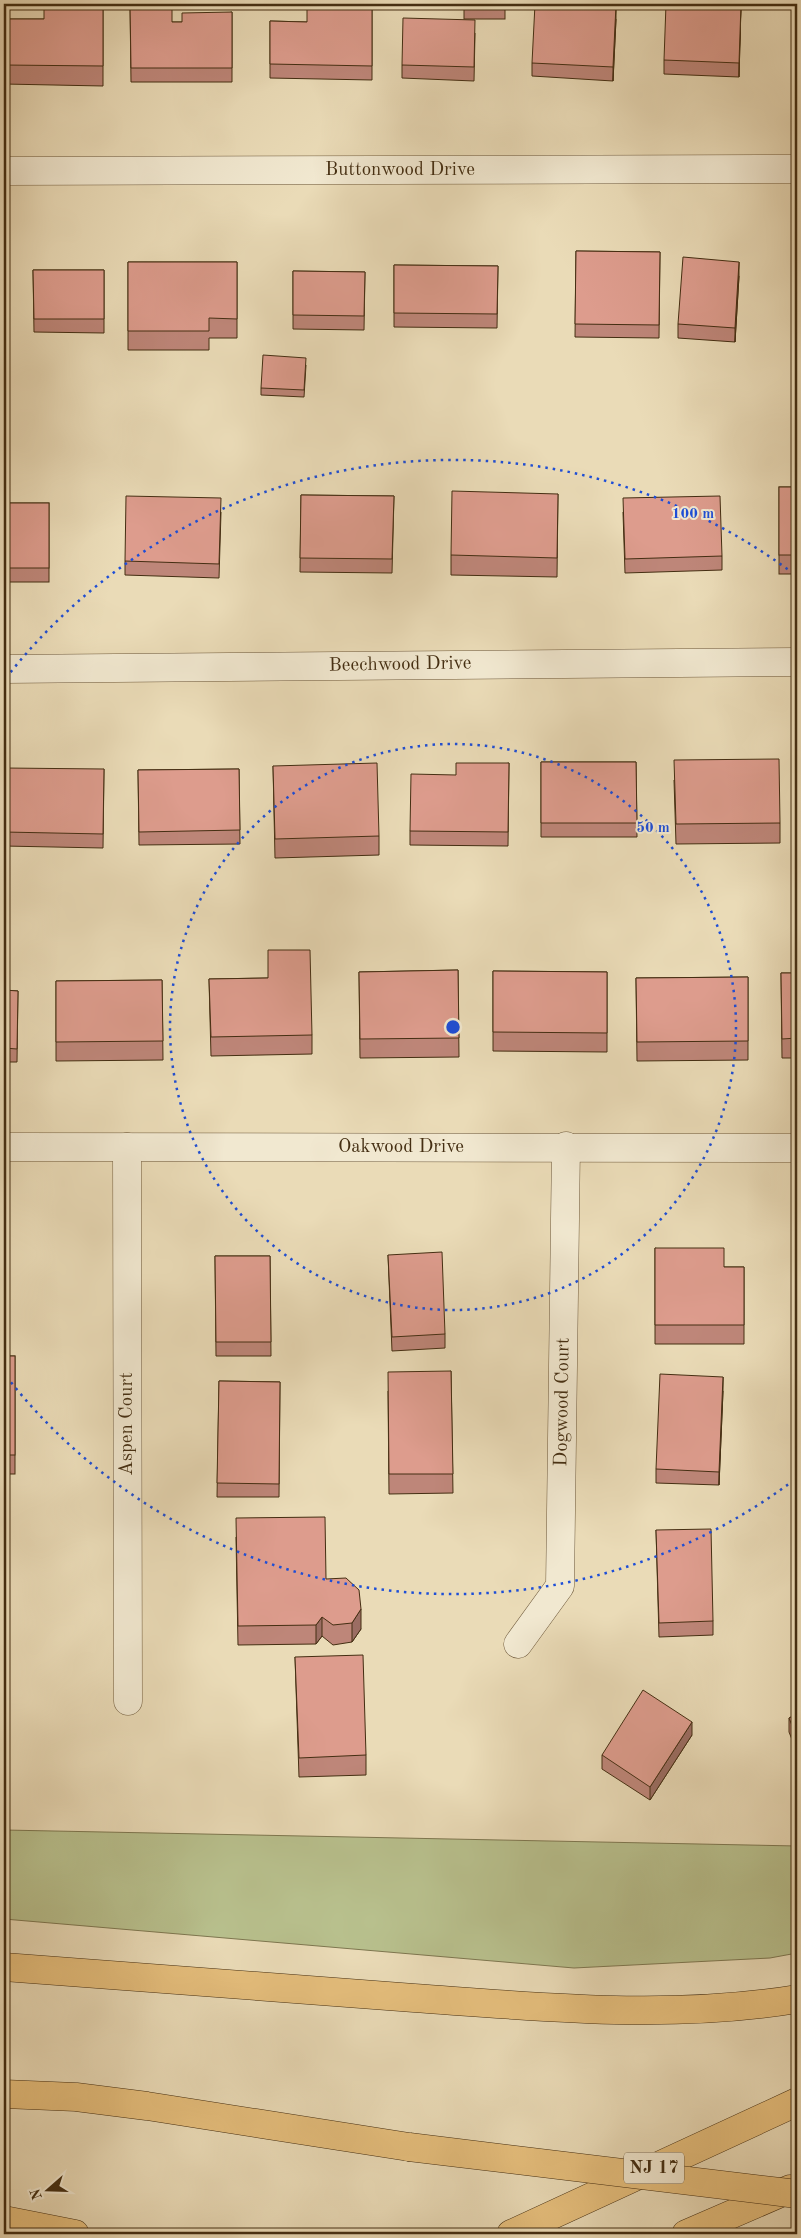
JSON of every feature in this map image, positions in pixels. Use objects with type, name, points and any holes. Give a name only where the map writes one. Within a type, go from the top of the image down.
[{"type":"highway","points":[[4,1967],[506,2005],[642,2012],[706,2010],[797,1999]]},
{"type":"highway","points":[[4,2094],[76,2097],[147,2106],[409,2147],[797,2194]]},
{"type":"highway","name":"NJ 17","points":[[511,2234],[797,2102]]},
{"type":"highway","points":[[686,2234],[797,2186]]},
{"type":"highway","points":[[4,2220],[75,2234]]},
{"type":"street","name":"Buttonwood Drive","points":[[4,171],[797,168]]},
{"type":"street","name":"Beechwood Drive","points":[[4,669],[797,662]]},
{"type":"street","name":"Oakwood Drive","points":[[4,1147],[566,1146],[797,1148]]},
{"type":"street","name":"Dogwood Court","points":[[518,1644],[560,1586],[566,1146]]},
{"type":"street","name":"Aspen Court","points":[[127,1147],[128,1701]]},
{"type":"green space","points":[[4,1830],[797,1846],[797,1953],[770,1958],[574,1968],[4,1919]]},
{"type":"building","points":[[44,4],[103,4],[103,66],[4,65],[4,19],[44,19]]},
{"type":"building","points":[[130,4],[172,4],[172,22],[182,22],[182,13],[232,12],[232,68],[131,68]]},
{"type":"building","points":[[505,4],[505,5],[464,5]]},
{"type":"building","points":[[535,4],[616,5],[613,67],[532,63]]},
{"type":"building","points":[[666,4],[741,4],[739,63],[664,60]]},
{"type":"building","points":[[307,7],[372,8],[372,66],[270,64],[270,21],[307,22]]},
{"type":"building","points":[[403,18],[475,20],[474,67],[402,65]]},
{"type":"building","points":[[576,251],[660,252],[659,325],[575,324]]},
{"type":"building","points":[[683,257],[739,262],[735,328],[678,324]]},
{"type":"building","points":[[128,262],[237,262],[237,319],[209,318],[209,331],[128,331]]},
{"type":"building","points":[[394,265],[498,266],[497,314],[394,313]]},
{"type":"building","points":[[33,270],[104,270],[104,319],[34,319]]},
{"type":"building","points":[[293,271],[365,272],[364,316],[293,315]]},
{"type":"building","points":[[263,355],[306,358],[304,390],[261,388]]},
{"type":"building","points":[[779,487],[797,487],[797,555],[779,555]]},
{"type":"building","points":[[452,491],[558,494],[557,558],[451,555]]},
{"type":"building","points":[[301,495],[394,496],[392,559],[300,558]]},
{"type":"building","points":[[126,496],[221,498],[219,564],[125,561]]},
{"type":"building","points":[[720,496],[722,556],[625,559],[623,498]]},
{"type":"building","points":[[4,503],[49,503],[49,568],[4,568]]},
{"type":"building","points":[[779,759],[780,823],[676,824],[674,760]]},
{"type":"building","points":[[541,762],[636,762],[637,823],[541,823]]},
{"type":"building","points":[[377,763],[379,836],[275,839],[273,766]]},
{"type":"building","points":[[456,763],[509,763],[508,832],[410,831],[411,774],[456,775]]},
{"type":"building","points":[[5,768],[104,769],[103,834],[4,832]]},
{"type":"building","points":[[239,769],[240,830],[139,832],[138,770]]},
{"type":"building","points":[[268,950],[310,950],[312,1035],[211,1037],[209,979],[268,978]]},
{"type":"building","points":[[458,970],[459,1038],[360,1039],[359,972]]},
{"type":"building","points":[[493,971],[607,972],[607,1033],[493,1032]]},
{"type":"building","points":[[781,973],[797,973],[797,1038],[782,1039]]},
{"type":"building","points":[[748,977],[748,1041],[637,1042],[636,978]]},
{"type":"building","points":[[162,980],[163,1041],[56,1042],[56,981]]},
{"type":"building","points":[[4,990],[18,991],[17,1049],[4,1048]]},
{"type":"building","points":[[655,1248],[724,1248],[724,1267],[744,1267],[744,1325],[655,1325]]},
{"type":"building","points":[[442,1252],[445,1334],[392,1337],[388,1255]]},
{"type":"building","points":[[215,1256],[270,1256],[271,1342],[216,1342]]},
{"type":"building","points":[[4,1356],[15,1356],[15,1455],[4,1455]]},
{"type":"building","points":[[451,1371],[453,1474],[389,1474],[388,1372]]},
{"type":"building","points":[[660,1374],[723,1377],[719,1472],[656,1469]]},
{"type":"building","points":[[219,1381],[280,1382],[279,1484],[217,1483]]},
{"type":"building","points":[[4,1484],[7,1484],[8,1584],[4,1584]]},
{"type":"building","points":[[325,1517],[326,1579],[346,1578],[359,1590],[361,1609],[352,1623],[333,1625],[322,1617],[316,1625],[238,1626],[236,1518]]},
{"type":"building","points":[[711,1529],[713,1621],[659,1623],[656,1530]]},
{"type":"building","points":[[363,1655],[366,1755],[299,1758],[295,1657]]},
{"type":"building","points":[[643,1690],[692,1722],[650,1787],[602,1755]]},
{"type":"building","points":[[797,1714],[797,1738],[789,1718]]}]
